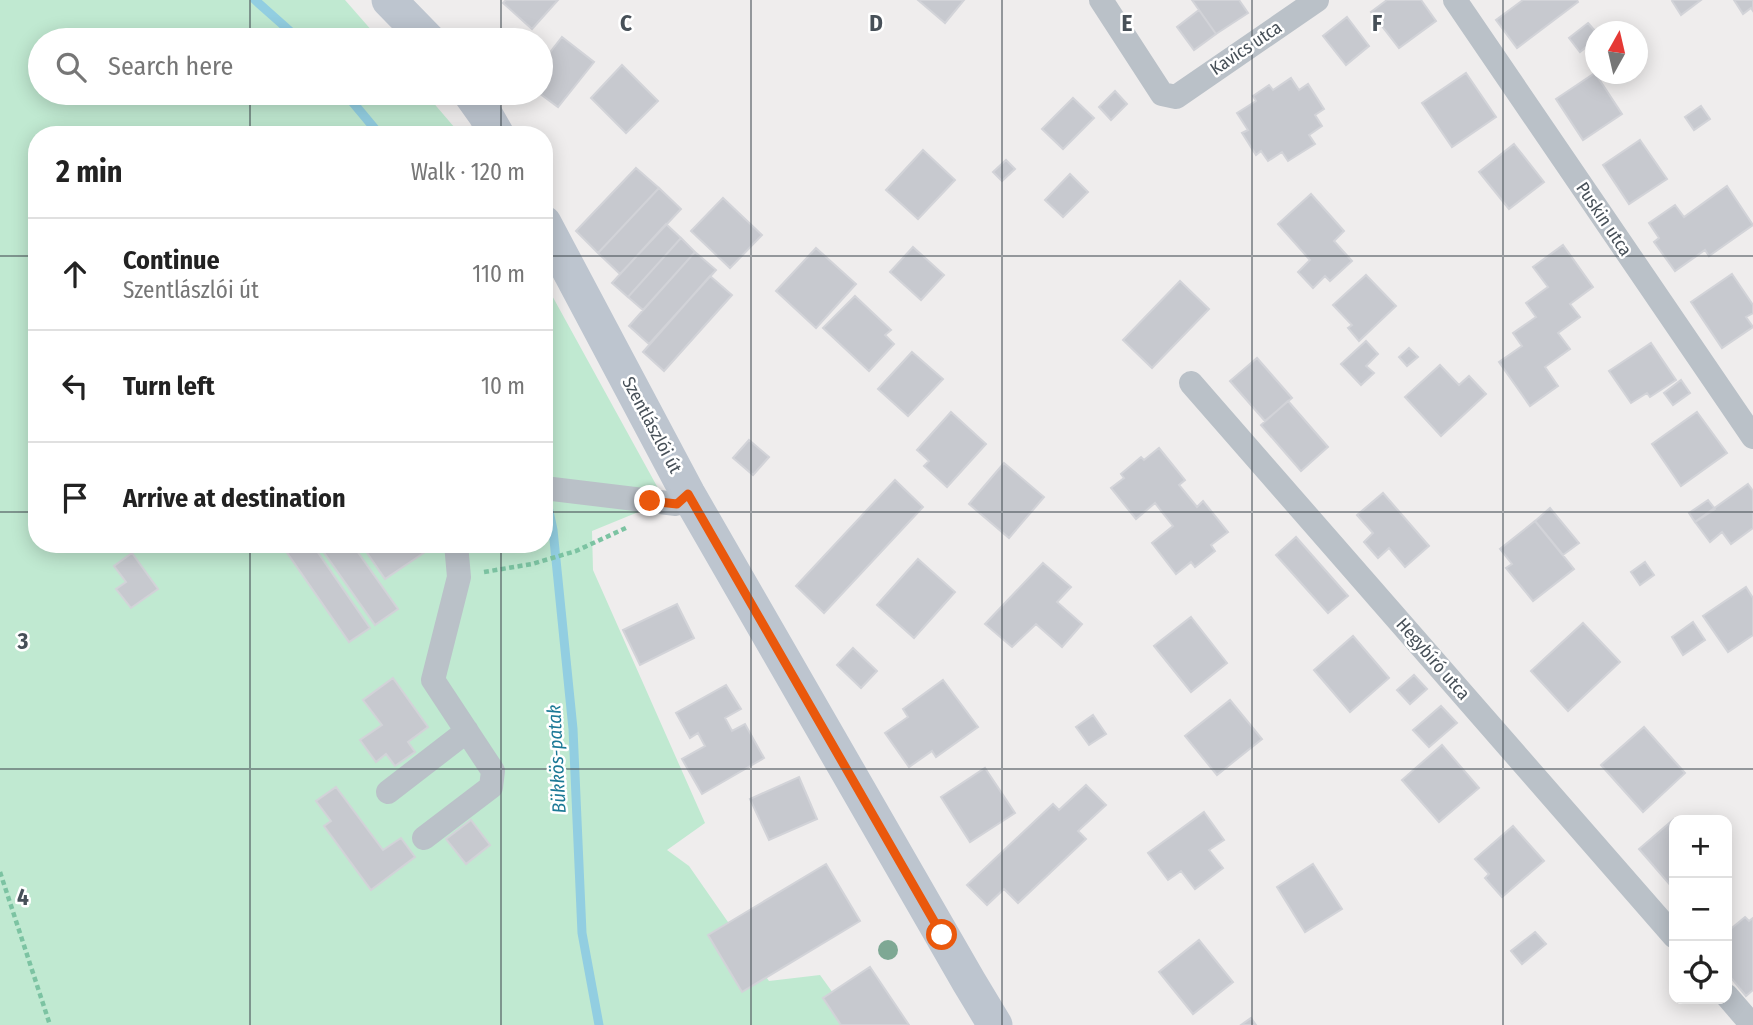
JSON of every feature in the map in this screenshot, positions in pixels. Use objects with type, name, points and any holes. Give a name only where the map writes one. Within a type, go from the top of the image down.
[{"type":"main road","points":[[390,0],[417,28]]},
{"type":"main road","points":[[479,105],[492,126]]},
{"type":"main road","name":"Szentlászlói út","points":[[553,240],[688,494],[995,1025]]},
{"type":"street","name":"Kavics utca","points":[[1101,0],[1162,94],[1176,97],[1317,0]]},
{"type":"street","name":"Puskin utca","points":[[1455,0],[1753,437]]},
{"type":"street","name":"Hegybíró utca","points":[[1191,383],[1669,930]]},
{"type":"street","points":[[553,489],[677,504],[688,494]]},
{"type":"street","points":[[424,838],[491,787],[493,771],[433,680],[459,577],[457,553]]},
{"type":"street","points":[[388,792],[467,731]]},
{"type":"street","points":[[1732,1002],[1752,1025]]},
{"type":"path","points":[[459,577],[532,564],[576,551]]},
{"type":"path","points":[[0,872],[50,1025]]},
{"type":"green space","points":[[0,0],[345,0],[370,28],[28,28],[28,105],[435,105],[453,126],[28,126],[28,553],[553,553],[553,297],[659,490],[653,506],[592,531],[593,570],[705,823],[667,850],[689,866],[769,981],[820,975],[856,1025],[0,1025]]},
{"type":"building","points":[[506,0],[558,0],[533,28],[503,3]]},
{"type":"building","points":[[918,0],[964,0],[945,23]]},
{"type":"building","points":[[1192,0],[1239,0],[1248,13],[1216,34]]},
{"type":"building","points":[[1387,0],[1421,0],[1436,21],[1399,48],[1371,12]]},
{"type":"building","points":[[1523,0],[1578,2],[1517,48],[1496,20]]},
{"type":"building","points":[[1673,0],[1701,0],[1681,15]]},
{"type":"building","points":[[1734,0],[1753,0],[1753,11],[1751,8],[1743,14]]},
{"type":"building","points":[[1199,10],[1216,34],[1194,50],[1177,27]]},
{"type":"building","points":[[1347,17],[1369,46],[1346,65],[1323,36]]},
{"type":"building","points":[[1585,25],[1585,48],[1580,52],[1569,38]]},
{"type":"building","points":[[562,37],[594,62],[558,107],[553,103],[553,49]]},
{"type":"building","points":[[622,65],[658,101],[626,133],[591,98]]},
{"type":"building","points":[[1466,73],[1496,117],[1452,147],[1422,103]]},
{"type":"building","points":[[1291,78],[1299,90],[1308,84],[1324,109],[1315,115],[1322,126],[1309,135],[1315,144],[1288,161],[1282,152],[1268,161],[1261,151],[1256,155],[1242,133],[1248,130],[1237,113],[1256,101],[1253,96],[1269,85],[1273,90]]},
{"type":"building","points":[[1585,80],[1585,84],[1602,84],[1622,114],[1583,140],[1556,99]]},
{"type":"building","points":[[1115,91],[1127,104],[1111,120],[1099,107]]},
{"type":"building","points":[[1073,98],[1094,118],[1063,149],[1042,129]]},
{"type":"building","points":[[1701,106],[1710,119],[1694,130],[1685,117]]},
{"type":"building","points":[[1640,140],[1667,179],[1629,204],[1603,165]]},
{"type":"building","points":[[1514,144],[1544,182],[1509,209],[1479,172]]},
{"type":"building","points":[[923,150],[955,180],[918,219],[886,190]]},
{"type":"building","points":[[1006,160],[1015,169],[1002,181],[993,172]]},
{"type":"building","points":[[636,168],[659,188],[598,253],[576,231]]},
{"type":"building","points":[[1070,174],[1088,192],[1063,217],[1045,200]]},
{"type":"building","points":[[1727,186],[1753,225],[1709,256],[1705,250],[1675,271],[1654,242],[1659,238],[1649,223],[1675,205],[1684,217]]},
{"type":"building","points":[[659,188],[681,209],[620,274],[598,253]]},
{"type":"building","points":[[1311,194],[1344,231],[1334,241],[1352,261],[1330,281],[1325,276],[1313,288],[1298,272],[1310,260],[1278,224]]},
{"type":"building","points":[[723,198],[762,235],[730,268],[691,231]]},
{"type":"building","points":[[666,224],[681,238],[628,297],[612,283]]},
{"type":"building","points":[[681,238],[695,252],[643,310],[628,297]]},
{"type":"building","points":[[1563,245],[1593,287],[1570,304],[1580,317],[1558,333],[1570,349],[1545,367],[1558,386],[1530,406],[1499,362],[1522,346],[1513,333],[1536,317],[1526,303],[1548,287],[1533,267]]},
{"type":"building","points":[[913,247],[944,275],[921,300],[890,272]]},
{"type":"building","points":[[816,248],[856,284],[816,328],[776,291]]},
{"type":"building","points":[[695,252],[716,270],[649,344],[629,326]]},
{"type":"building","points":[[1732,274],[1753,305],[1753,313],[1746,317],[1753,327],[1722,348],[1691,302]]},
{"type":"building","points":[[1366,275],[1396,306],[1359,341],[1348,328],[1352,325],[1333,305]]},
{"type":"building","points":[[710,276],[732,295],[664,371],[643,352]]},
{"type":"building","points":[[1180,281],[1209,309],[1152,368],[1123,340]]},
{"type":"building","points":[[855,296],[891,330],[885,335],[894,344],[869,371],[823,328]]},
{"type":"building","points":[[1366,341],[1378,354],[1366,366],[1374,373],[1361,385],[1341,364]]},
{"type":"building","points":[[1651,343],[1676,380],[1650,397],[1647,393],[1631,403],[1609,371]]},
{"type":"building","points":[[1409,348],[1418,357],[1407,366],[1399,357]]},
{"type":"building","points":[[912,352],[943,379],[908,416],[878,389]]},
{"type":"building","points":[[1257,358],[1292,398],[1265,421],[1230,381]]},
{"type":"building","points":[[1440,365],[1459,385],[1469,376],[1486,394],[1441,436],[1405,397]]},
{"type":"building","points":[[1681,380],[1690,393],[1673,405],[1664,393]]},
{"type":"building","points":[[1288,401],[1328,447],[1301,471],[1261,425]]},
{"type":"building","points":[[951,412],[986,444],[947,487],[924,466],[929,461],[917,450]]},
{"type":"building","points":[[1697,412],[1727,453],[1681,486],[1652,444]]},
{"type":"building","points":[[749,440],[769,457],[753,475],[733,458]]},
{"type":"building","points":[[1159,448],[1185,480],[1179,485],[1197,507],[1203,501],[1228,532],[1211,545],[1215,551],[1195,567],[1191,562],[1176,574],[1152,543],[1173,526],[1155,503],[1136,519],[1111,488],[1124,478],[1121,474],[1141,457],[1144,460]]},
{"type":"building","points":[[1004,463],[1044,497],[1009,538],[969,504]]},
{"type":"building","points":[[895,480],[923,507],[824,613],[796,586]]},
{"type":"building","points":[[1748,484],[1753,491],[1753,528],[1731,544],[1722,532],[1710,542],[1695,522]]},
{"type":"building","points":[[1383,493],[1429,546],[1405,567],[1389,548],[1378,558],[1364,542],[1373,533],[1357,515]]},
{"type":"building","points":[[1708,500],[1715,509],[1695,522],[1689,513]]},
{"type":"building","points":[[1550,508],[1579,543],[1563,555],[1535,521]]},
{"type":"building","points":[[1535,521],[1574,569],[1533,601],[1506,568],[1512,564],[1500,549]]},
{"type":"building","points":[[1296,537],[1348,596],[1328,613],[1276,555]]},
{"type":"building","points":[[132,553],[158,589],[131,608],[116,589],[126,582],[114,566]]},
{"type":"building","points":[[287,553],[318,553],[370,628],[349,642]]},
{"type":"building","points":[[324,553],[358,553],[398,609],[375,625]]},
{"type":"building","points":[[367,553],[424,553],[385,579]]},
{"type":"building","points":[[918,559],[955,592],[914,638],[877,605]]},
{"type":"building","points":[[1645,562],[1654,575],[1640,585],[1631,572]]},
{"type":"building","points":[[1043,563],[1071,587],[1057,602],[1082,624],[1062,647],[1036,624],[1012,647],[985,624]]},
{"type":"building","points":[[1746,587],[1753,598],[1753,635],[1728,652],[1703,616]]},
{"type":"building","points":[[677,604],[694,638],[640,665],[623,630]]},
{"type":"building","points":[[1191,617],[1227,663],[1191,692],[1154,646]]},
{"type":"building","points":[[1693,622],[1705,640],[1683,655],[1672,637]]},
{"type":"building","points":[[1583,623],[1620,662],[1568,711],[1531,671]]},
{"type":"building","points":[[1353,636],[1389,678],[1350,712],[1314,670]]},
{"type":"building","points":[[853,648],[877,671],[861,688],[837,665]]},
{"type":"building","points":[[1414,675],[1427,689],[1410,704],[1397,690]]},
{"type":"building","points":[[393,678],[428,727],[408,742],[415,752],[395,766],[386,754],[376,762],[360,740],[382,725],[363,700]]},
{"type":"building","points":[[943,680],[978,727],[936,757],[932,751],[909,767],[885,733],[908,717],[903,709]]},
{"type":"building","points":[[726,685],[741,709],[725,718],[732,731],[745,724],[764,758],[702,794],[682,759],[705,746],[698,733],[690,738],[676,713]]},
{"type":"building","points":[[1230,700],[1262,739],[1217,775],[1185,736]]},
{"type":"building","points":[[1441,706],[1457,723],[1429,747],[1413,730]]},
{"type":"building","points":[[1093,715],[1106,734],[1089,745],[1076,727]]},
{"type":"building","points":[[1644,727],[1685,773],[1643,812],[1601,765]]},
{"type":"building","points":[[1442,745],[1479,788],[1439,822],[1402,780]]},
{"type":"building","points":[[985,768],[1015,813],[970,842],[941,797]]},
{"type":"building","points":[[799,777],[817,819],[769,840],[750,799]]},
{"type":"building","points":[[1086,785],[1106,805],[1078,831],[1086,839],[1018,903],[1004,889],[987,905],[967,885],[1053,804],[1059,810]]},
{"type":"building","points":[[336,787],[383,850],[401,838],[415,857],[371,890],[324,826],[331,821],[316,801]]},
{"type":"building","points":[[1204,812],[1224,840],[1209,850],[1223,868],[1195,889],[1181,871],[1168,880],[1148,853]]},
{"type":"building","points":[[471,820],[490,845],[466,864],[446,839]]},
{"type":"building","points":[[1669,823],[1669,884],[1639,849]]},
{"type":"building","points":[[1513,826],[1544,861],[1502,897],[1485,878],[1489,874],[1475,859]]},
{"type":"building","points":[[826,864],[860,921],[742,992],[708,935]]},
{"type":"building","points":[[1313,864],[1342,909],[1305,932],[1277,887]]},
{"type":"building","points":[[1745,917],[1749,921],[1753,918],[1753,990],[1746,996],[1732,979],[1732,928]]},
{"type":"building","points":[[1535,932],[1546,944],[1522,964],[1511,951]]},
{"type":"building","points":[[1199,940],[1233,982],[1193,1014],[1159,972]]},
{"type":"building","points":[[870,967],[909,1025],[841,1025],[823,998]]},
{"type":"building","points":[[1251,1018],[1256,1025],[1241,1025]]},
{"type":"waterway","name":"Bükkös-patak","points":[[255,0],[286,28]]},
{"type":"waterway","name":"Bükkös-patak","points":[[355,105],[372,126]]},
{"type":"waterway","name":"Bükkös-patak","points":[[553,530],[573,729],[582,933],[599,1025]]},
{"type":"route","points":[[650,501],[677,504],[688,494],[942,935]]}]
